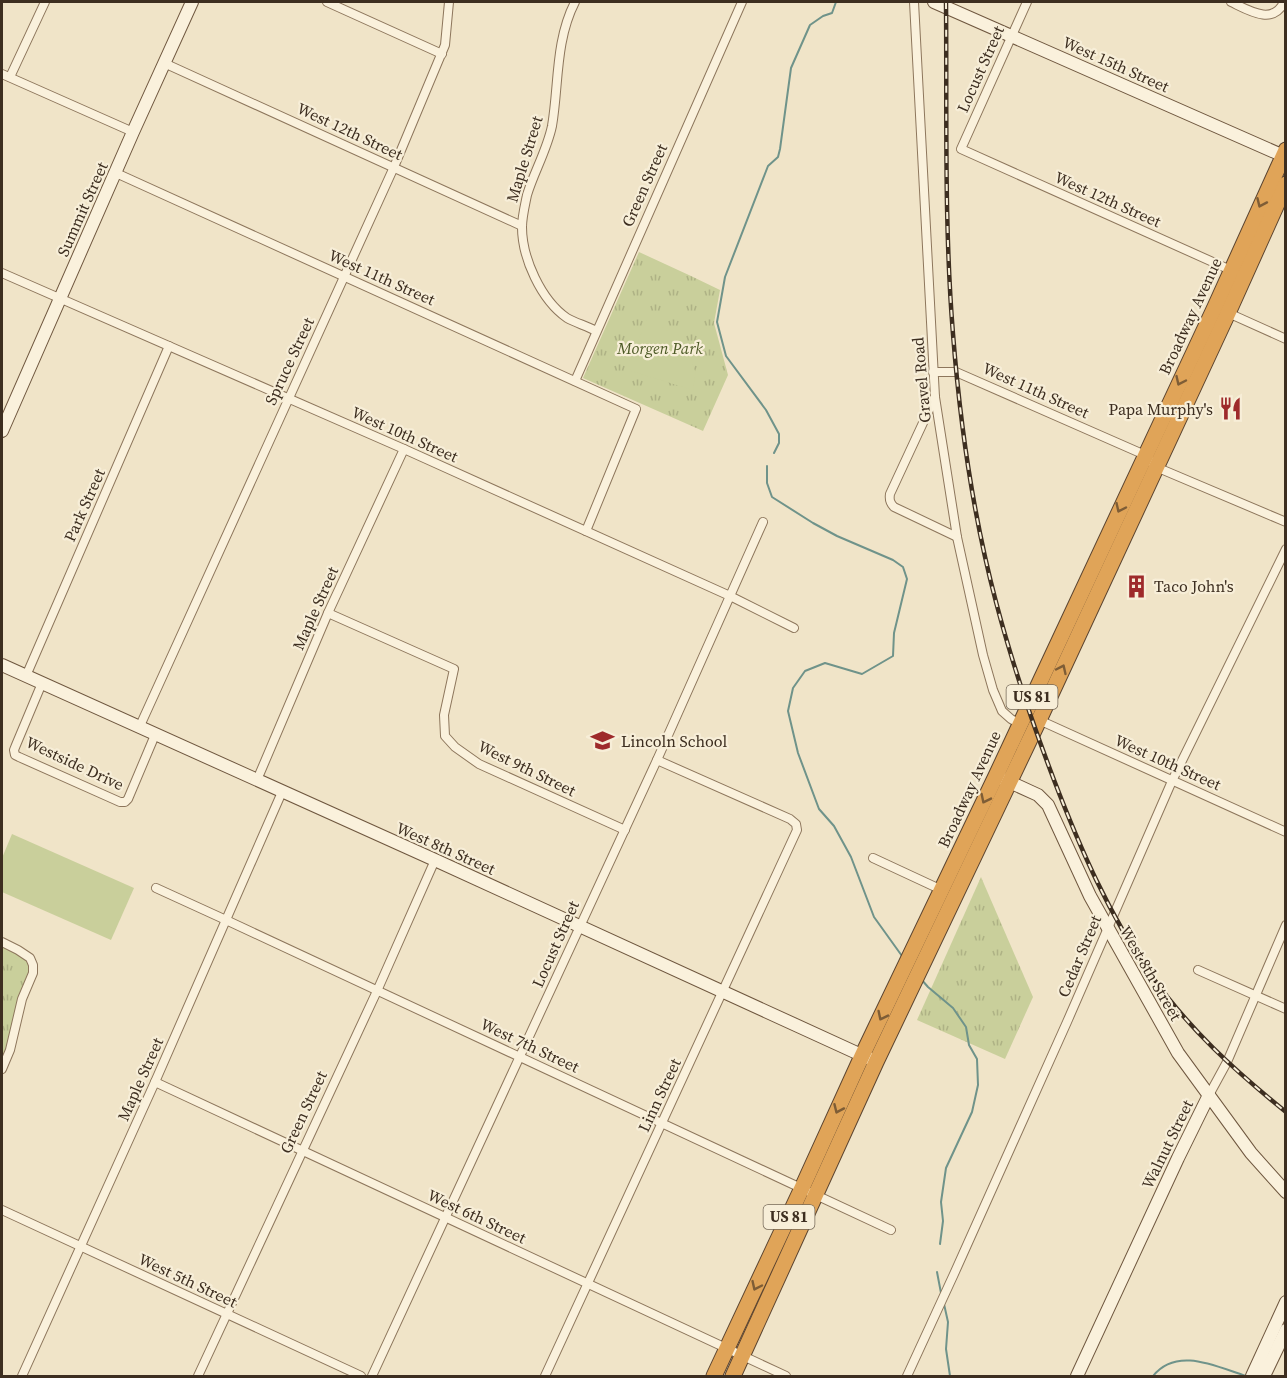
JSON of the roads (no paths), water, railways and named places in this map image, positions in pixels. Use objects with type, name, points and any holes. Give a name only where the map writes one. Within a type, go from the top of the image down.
[{"type":"highway","name":"Broadway Avenue","points":[[733,1377],[809,1191],[869,1059],[1156,467],[1238,273],[1285,154]]},
{"type":"highway","name":"Broadway Avenue","points":[[1238,273],[1286,184]]},
{"type":"highway","name":"Broadway Avenue","points":[[1030,725],[1145,455],[1222,310]]},
{"type":"highway","name":"Broadway Avenue","points":[[714,1377],[809,1191]]},
{"type":"street","points":[[45,2],[6,76],[133,132]]},
{"type":"street","name":"Summit Street","points":[[2,431],[192,2]]},
{"type":"street","points":[[327,2],[442,54]]},
{"type":"street","name":"Spruce Street","points":[[139,728],[394,167],[445,45],[449,2]]},
{"type":"street","name":"Maple Street","points":[[575,2],[559,55],[552,128],[527,195],[522,226],[527,259],[547,298],[568,318],[596,331]]},
{"type":"street","name":"Green Street","points":[[574,381],[742,2]]},
{"type":"street","name":"Gravel Road","points":[[914,2],[935,397],[957,537],[993,690],[1002,711],[1011,719],[1030,725]]},
{"type":"street","name":"West 15th Street","points":[[934,2],[1285,154]]},
{"type":"street","name":"Locust Street","points":[[961,149],[1027,2]]},
{"type":"street","points":[[1231,2],[1264,15],[1277,12],[1284,2]]},
{"type":"street","name":"West 12th Street","points":[[164,63],[522,226]]},
{"type":"street","name":"West 12th Street","points":[[961,149],[1238,273]]},
{"type":"street","name":"West 11th Street","points":[[116,173],[636,410],[586,531]]},
{"type":"street","name":"West 10th Street","points":[[2,273],[404,449],[730,596],[794,628]]},
{"type":"street","points":[[1222,310],[1286,339]]},
{"type":"street","name":"Park Street","points":[[26,676],[169,346]]},
{"type":"street","name":"West 11th Street","points":[[933,372],[956,372],[1145,455],[1156,467],[1286,522]]},
{"type":"street","points":[[935,397],[889,499],[894,507],[957,537]]},
{"type":"street","name":"Maple Street","points":[[257,780],[328,613],[404,449]]},
{"type":"street","name":"Locust Street","points":[[372,1377],[625,830],[763,522]]},
{"type":"street","name":"Cedar Street","points":[[907,1377],[1172,781],[1286,549]]},
{"type":"street","name":"West 9th Street","points":[[328,613],[454,669],[444,715],[445,736],[454,747],[479,764],[625,830]]},
{"type":"street","name":"West 8th Street","points":[[2,665],[869,1059]]},
{"type":"street","name":"Westside Drive","points":[[42,683],[14,750],[15,755],[120,802],[125,802],[155,735]]},
{"type":"street","name":"West 10th Street","points":[[1030,725],[1172,781],[1286,832]]},
{"type":"street","name":"Linn Street","points":[[545,1377],[797,831],[796,824],[790,819],[657,760]]},
{"type":"street","name":"West 8th Street","points":[[1003,779],[1038,795],[1048,805],[1107,929],[1178,1053],[1251,1153],[1286,1192]]},
{"type":"street","name":"Maple Street","points":[[22,1377],[282,792]]},
{"type":"street","points":[[873,858],[948,893]]},
{"type":"street","name":"Green Street","points":[[198,1377],[377,991],[435,860]]},
{"type":"street","name":"West 7th Street","points":[[156,888],[891,1230]]},
{"type":"street","name":"Walnut Street","points":[[1077,1377],[1173,1169],[1227,1062],[1286,926]]},
{"type":"street","points":[[2,942],[30,958],[33,965],[33,973],[22,999],[10,1050],[2,1069]]},
{"type":"street","points":[[1198,970],[1286,1009]]},
{"type":"street","name":"West 6th Street","points":[[155,1082],[786,1377]]},
{"type":"street","name":"West 5th Street","points":[[2,1210],[361,1377]]},
{"type":"street","points":[[1264,1377],[1264,1364],[1286,1302]]},
{"type":"street","points":[[1252,1377],[1264,1364],[1286,1330]]},
{"type":"waterway","points":[[774,453],[779,443],[779,434],[766,410],[726,356],[717,322],[725,277],[768,166],[778,157],[791,68],[810,25],[832,13],[836,2]]},
{"type":"waterway","points":[[767,466],[767,483],[772,497],[837,536],[893,560],[903,567],[907,579],[894,633],[893,656],[862,674],[825,663],[805,671],[793,688],[788,711],[798,753],[819,809],[834,826],[851,857],[874,917],[902,956]]},
{"type":"waterway","points":[[921,979],[953,1008],[966,1027],[969,1045],[977,1059],[978,1085],[972,1112],[946,1168],[941,1202],[943,1221],[940,1244]]},
{"type":"waterway","points":[[937,1272],[941,1293]]},
{"type":"waterway","points":[[944,1304],[948,1322],[946,1349],[950,1376]]},
{"type":"waterway","points":[[1153,1376],[1163,1367],[1185,1360],[1210,1364],[1246,1376]]},
{"type":"railway","points":[[946,2],[948,251],[959,402],[988,569],[1016,670],[1074,831],[1096,880],[1136,952],[1166,995],[1197,1031],[1230,1064],[1286,1112]]},
{"type":"place","name":"Papa Murphy's","points":[[1231,409]]},
{"type":"place","name":"Taco John's","points":[[1136,586]]},
{"type":"place","name":"Lincoln School","points":[[603,741]]},
{"type":"park label","name":"Morgen Park","points":[[660,348]]}]
